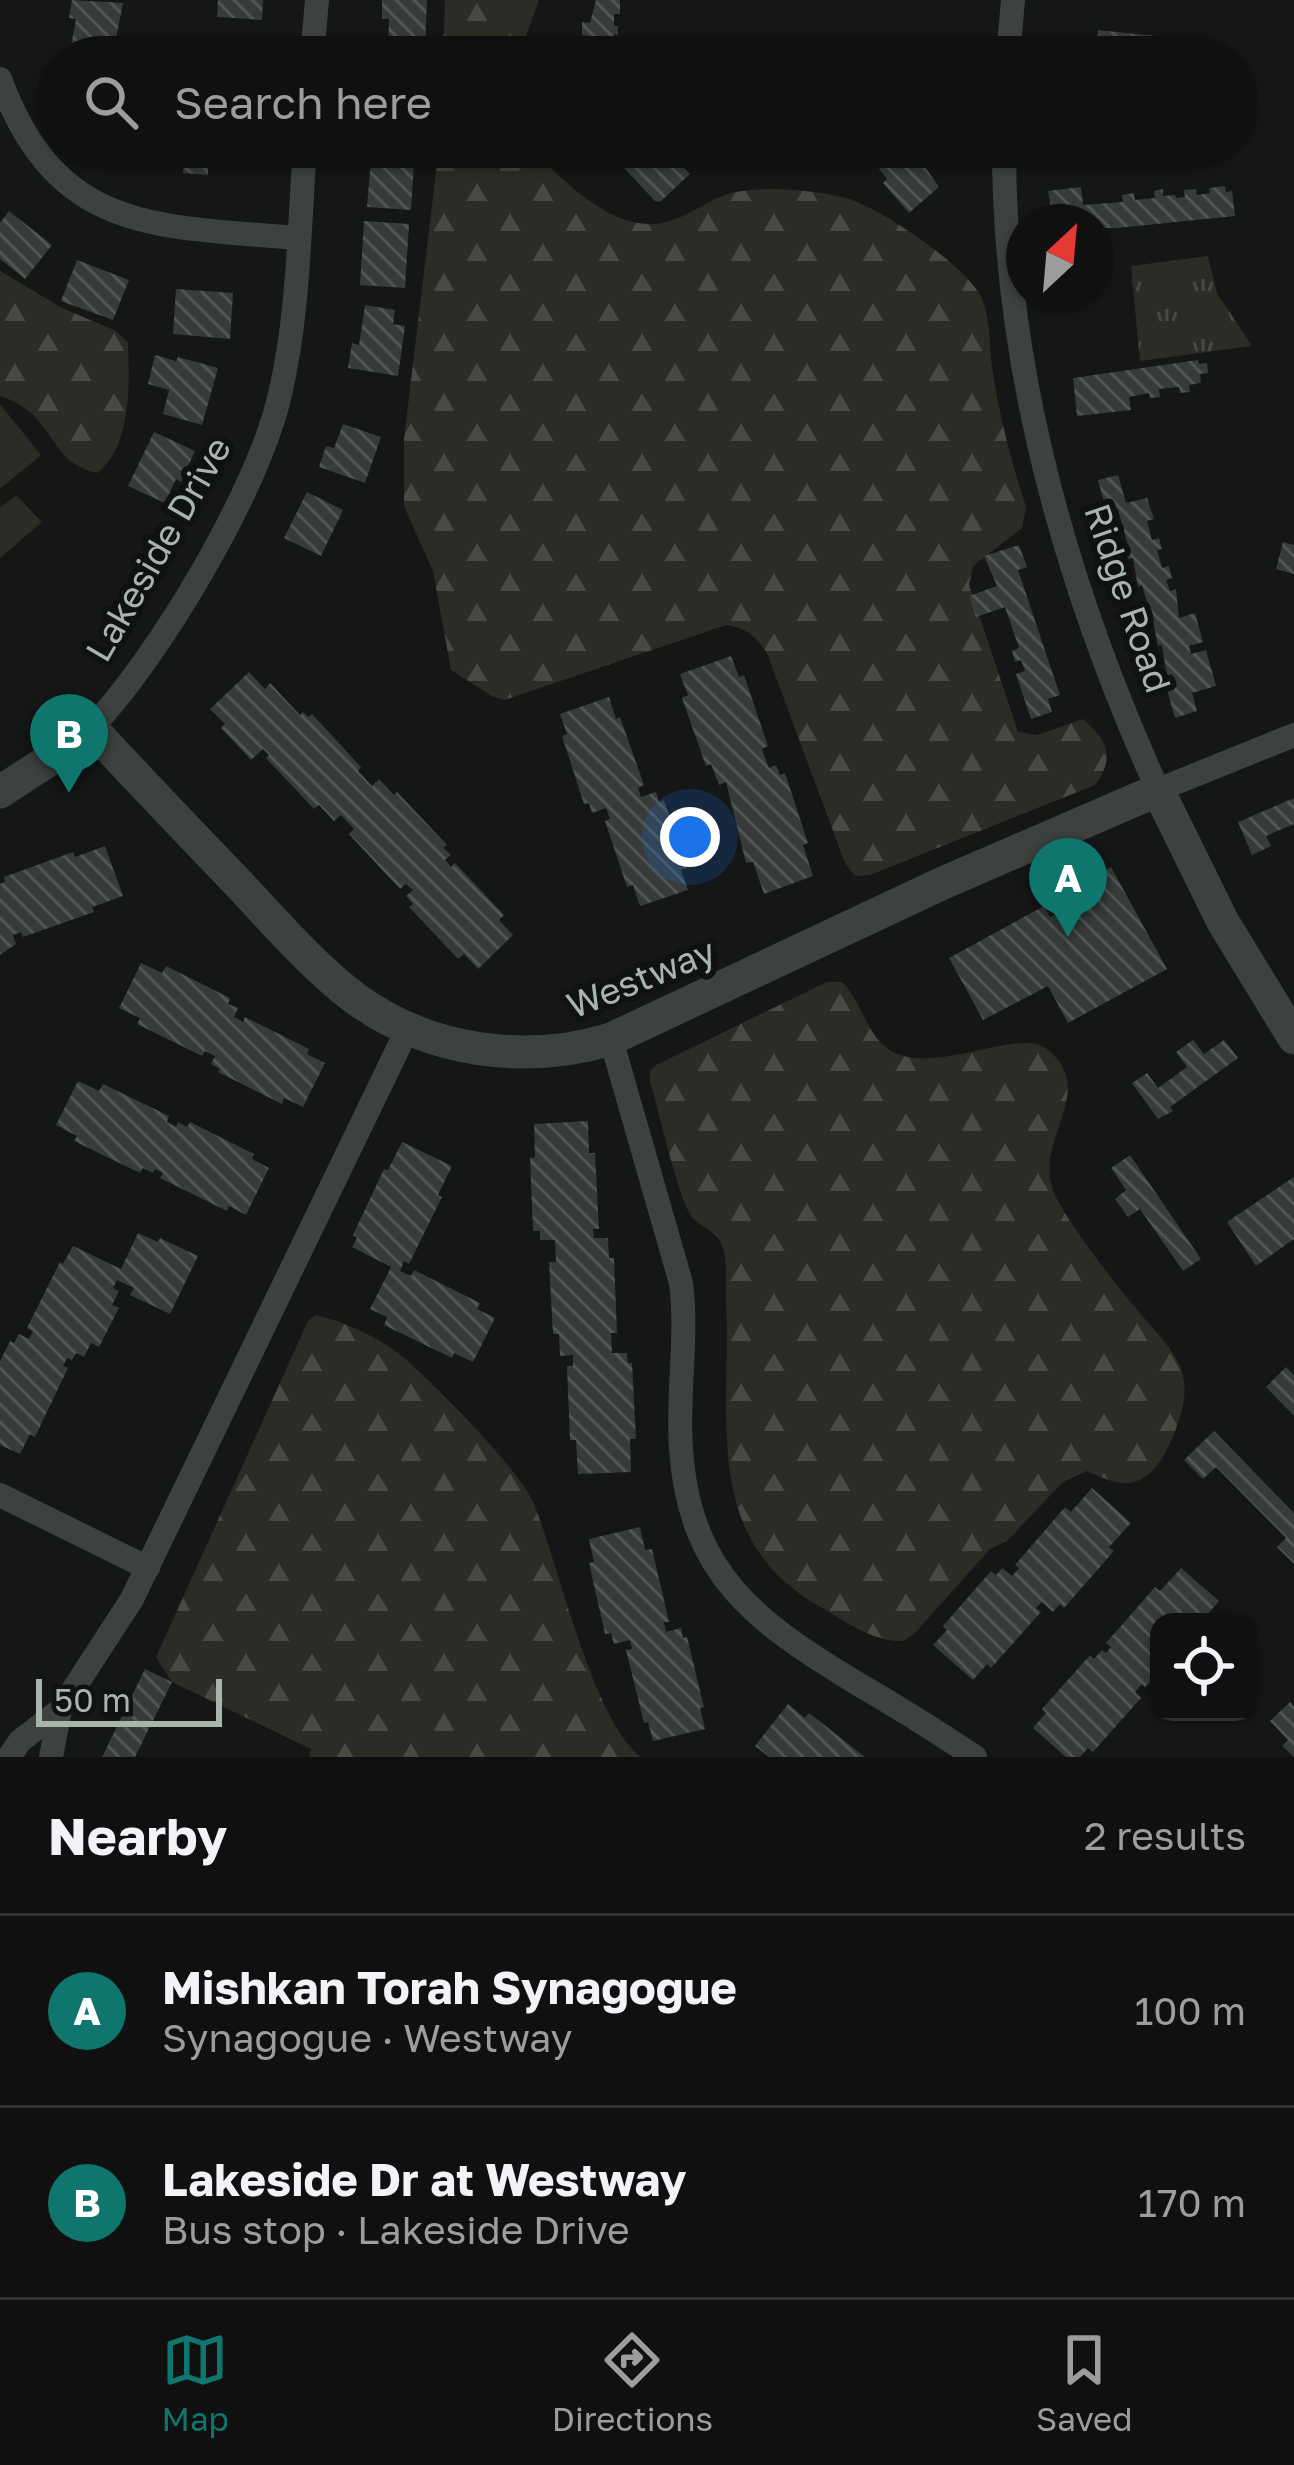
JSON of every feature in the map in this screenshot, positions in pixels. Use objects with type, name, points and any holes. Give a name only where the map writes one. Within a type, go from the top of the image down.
[{"type":"street","points":[[314,36],[317,0]]},
{"type":"street","points":[[1010,36],[1013,0]]},
{"type":"street","points":[[0,79],[36,150]]},
{"type":"street","points":[[50,168],[107,209],[152,226],[298,238]]},
{"type":"street","name":"Lakeside Drive","points":[[0,792],[57,755],[110,707],[160,637],[228,520],[279,400],[291,340],[303,168]]},
{"type":"street","name":"Ridge Road","points":[[1004,168],[1013,307],[1035,430],[1072,567],[1112,680],[1159,790],[1223,922],[1294,1038]]},
{"type":"street","name":"Westway","points":[[91,728],[321,969],[355,998],[408,1028],[467,1048],[498,1052],[569,1050],[611,1039],[943,883],[1294,735]]},
{"type":"street","points":[[9,1757],[20,1741],[60,1710],[148,1568],[408,1028]]},
{"type":"street","points":[[611,1039],[681,1283],[685,1322],[681,1451],[691,1506],[707,1549],[726,1582],[759,1619],[975,1757]]},
{"type":"street","points":[[0,1496],[148,1568]]},
{"type":"street","points":[[51,1757],[60,1710]]},
{"type":"green space","points":[[445,0],[539,0],[526,36],[444,36]]},
{"type":"green space","points":[[436,168],[551,168],[584,197],[617,217],[651,224],[674,220],[725,195],[749,190],[819,193],[861,204],[943,256],[983,301],[999,407],[1026,507],[1022,528],[973,566],[969,585],[1018,732],[1037,735],[1083,719],[1106,749],[1101,775],[1095,785],[870,875],[855,876],[845,863],[767,653],[745,631],[726,625],[504,700],[451,670],[433,571],[404,506],[404,439]]},
{"type":"green space","points":[[1208,256],[1217,293],[1252,346],[1140,361],[1131,266]]},
{"type":"green space","points":[[0,271],[62,308],[116,331],[128,342],[123,430],[109,461],[97,473],[68,459],[32,414],[0,396]]},
{"type":"green space","points":[[0,404],[41,455],[0,489]]},
{"type":"green space","points":[[16,495],[42,522],[0,558],[0,508]]},
{"type":"green space","points":[[827,982],[842,982],[881,1043],[906,1057],[1034,1044],[1047,1049],[1062,1065],[1067,1099],[1051,1154],[1054,1193],[1102,1266],[1178,1361],[1185,1391],[1168,1447],[1153,1470],[1129,1483],[1087,1471],[1063,1482],[1007,1541],[990,1549],[903,1641],[849,1624],[781,1578],[755,1546],[738,1510],[726,1429],[724,1251],[684,1202],[650,1081],[656,1065]]},
{"type":"green space","points":[[315,1315],[358,1330],[398,1353],[512,1470],[534,1504],[607,1711],[641,1757],[309,1757],[311,1749],[172,1682],[156,1657],[308,1321]]},
{"type":"building","points":[[72,0],[123,3],[116,36],[73,36],[76,19],[69,18]]},
{"type":"building","points":[[218,0],[263,0],[262,20],[217,17]]},
{"type":"building","points":[[382,0],[427,0],[425,36],[388,36],[389,19],[382,19]]},
{"type":"building","points":[[596,0],[620,0],[620,14],[614,14],[618,35],[582,35],[582,22],[590,23]]},
{"type":"building","points":[[1098,30],[1155,36],[1098,36]]},
{"type":"building","points":[[183,168],[208,168],[208,175],[183,173]]},
{"type":"building","points":[[370,168],[414,168],[411,210],[367,207]]},
{"type":"building","points":[[624,168],[684,168],[690,174],[660,202]]},
{"type":"building","points":[[926,168],[939,187],[909,213],[883,183],[887,179],[879,169]]},
{"type":"building","points":[[1225,186],[1226,192],[1232,191],[1235,216],[1114,228],[1114,204],[1096,204],[1123,202],[1122,195],[1134,193],[1135,200],[1155,198],[1154,191],[1163,189],[1163,196],[1176,198],[1185,197],[1184,190],[1196,189],[1197,195],[1210,193],[1209,188]]},
{"type":"building","points":[[1081,187],[1083,204],[1050,204],[1048,191]]},
{"type":"building","points":[[9,211],[52,245],[25,279],[0,259],[0,223]]},
{"type":"building","points":[[364,221],[409,224],[405,288],[360,285]]},
{"type":"building","points":[[77,260],[129,280],[113,320],[61,301]]},
{"type":"building","points":[[176,289],[233,293],[230,339],[173,334]]},
{"type":"building","points":[[365,305],[395,310],[393,324],[405,326],[398,376],[348,368],[352,343],[359,345]]},
{"type":"building","points":[[155,355],[218,368],[202,425],[163,414],[169,390],[148,384]]},
{"type":"building","points":[[1198,360],[1207,363],[1208,373],[1200,374],[1201,383],[1189,385],[1190,392],[1180,393],[1179,387],[1159,389],[1160,397],[1150,398],[1149,393],[1129,397],[1131,410],[1077,416],[1073,378]]},
{"type":"building","points":[[343,424],[381,437],[365,483],[319,467],[326,446],[334,448]]},
{"type":"building","points":[[154,432],[195,451],[165,503],[128,486]]},
{"type":"building","points":[[1118,475],[1126,503],[1147,498],[1154,519],[1147,521],[1152,540],[1159,538],[1162,568],[1169,566],[1172,578],[1166,580],[1170,591],[1176,589],[1179,618],[1195,613],[1203,642],[1189,646],[1191,654],[1206,650],[1216,686],[1192,693],[1197,711],[1175,718],[1166,686],[1174,684],[1172,674],[1167,676],[1162,645],[1158,646],[1152,615],[1147,616],[1133,558],[1128,559],[1125,550],[1129,549],[1118,509],[1107,513],[1098,480]]},
{"type":"building","points":[[307,492],[343,510],[321,556],[284,538]]},
{"type":"building","points":[[1283,542],[1294,545],[1294,574],[1276,569]]},
{"type":"building","points":[[1019,545],[1027,567],[1018,570],[1060,695],[1048,699],[1052,712],[1031,719],[1016,674],[1025,671],[1021,660],[1015,662],[1012,651],[1019,648],[1005,607],[976,617],[969,596],[997,586],[984,556]]},
{"type":"building","points":[[731,656],[739,677],[744,675],[768,746],[762,749],[769,768],[776,765],[780,775],[785,773],[808,843],[803,845],[813,876],[764,894],[753,862],[746,863],[726,782],[719,785],[711,764],[706,766],[682,698],[688,695],[680,674]]},
{"type":"building","points":[[249,672],[265,689],[270,683],[300,715],[312,714],[361,767],[358,771],[372,786],[379,779],[394,795],[397,792],[447,845],[443,848],[451,855],[445,860],[451,867],[455,863],[504,915],[499,920],[513,935],[478,969],[464,954],[458,959],[409,907],[413,904],[406,896],[413,890],[406,884],[400,889],[349,834],[354,829],[341,815],[334,821],[319,805],[314,809],[263,749],[251,760],[221,728],[225,724],[210,709]]},
{"type":"building","points":[[609,697],[644,785],[638,788],[641,797],[656,792],[659,802],[664,800],[687,868],[681,870],[688,890],[640,906],[633,885],[627,887],[605,821],[610,819],[606,808],[592,813],[589,803],[584,804],[562,736],[567,734],[560,714]]},
{"type":"building","points":[[1294,798],[1294,824],[1266,836],[1271,846],[1252,855],[1238,822]]},
{"type":"building","points":[[105,846],[123,896],[92,907],[94,912],[23,937],[21,932],[13,935],[16,944],[0,955],[0,884],[4,877],[73,852],[75,857]]},
{"type":"building","points":[[1111,867],[1167,969],[1068,1023],[1048,986],[983,1020],[949,958],[1044,906],[1050,917],[1061,911],[1054,898]]},
{"type":"building","points":[[141,963],[162,973],[166,966],[230,998],[228,1004],[238,1008],[234,1017],[243,1022],[245,1017],[309,1049],[307,1054],[325,1063],[303,1107],[284,1098],[282,1104],[218,1072],[211,1064],[215,1056],[205,1051],[202,1056],[137,1024],[140,1018],[119,1008]]},
{"type":"building","points":[[1193,1040],[1204,1054],[1224,1040],[1238,1058],[1158,1119],[1132,1083],[1147,1073],[1158,1088],[1187,1067],[1176,1052]]},
{"type":"building","points":[[78,1081],[99,1091],[103,1084],[169,1116],[167,1122],[176,1127],[178,1122],[187,1127],[190,1122],[254,1154],[252,1159],[269,1168],[246,1215],[229,1206],[227,1211],[160,1178],[163,1173],[155,1169],[153,1173],[143,1168],[140,1173],[74,1141],[77,1136],[56,1125]]},
{"type":"building","points":[[588,1121],[589,1153],[595,1153],[599,1229],[593,1229],[594,1238],[608,1238],[609,1258],[614,1258],[617,1333],[611,1333],[612,1353],[627,1353],[632,1363],[636,1439],[630,1439],[631,1472],[578,1474],[576,1440],[570,1440],[567,1366],[573,1366],[573,1355],[560,1356],[559,1334],[553,1334],[549,1262],[556,1262],[555,1240],[540,1240],[540,1231],[533,1231],[530,1158],[535,1157],[534,1124]]},
{"type":"building","points":[[402,1142],[452,1166],[409,1264],[404,1261],[400,1271],[411,1276],[414,1270],[480,1303],[477,1309],[495,1318],[473,1362],[454,1353],[452,1358],[384,1325],[387,1317],[370,1309],[391,1267],[352,1247],[357,1238],[353,1235]]},
{"type":"building","points":[[1130,1155],[1201,1259],[1183,1271],[1140,1209],[1128,1217],[1115,1199],[1126,1190],[1111,1168]]},
{"type":"building","points":[[1294,1177],[1294,1239],[1256,1266],[1227,1222]]},
{"type":"building","points":[[138,1233],[198,1256],[170,1314],[130,1295],[134,1288],[117,1280],[113,1288],[119,1291],[112,1305],[119,1308],[99,1347],[91,1343],[84,1357],[76,1353],[72,1360],[67,1358],[63,1366],[68,1368],[35,1437],[30,1434],[20,1454],[0,1445],[0,1361],[19,1334],[29,1339],[33,1331],[27,1328],[60,1262],[73,1246],[121,1269]]},
{"type":"building","points":[[1286,1367],[1294,1375],[1294,1416],[1266,1387]]},
{"type":"building","points":[[1214,1431],[1294,1513],[1294,1564],[1277,1547],[1286,1538],[1216,1467],[1203,1479],[1184,1460]]},
{"type":"building","points":[[1092,1488],[1131,1523],[1109,1547],[1114,1551],[1064,1608],[1060,1604],[1053,1612],[1042,1602],[1036,1608],[1041,1612],[991,1668],[987,1664],[973,1680],[933,1645],[947,1630],[943,1626],[991,1571],[996,1575],[1002,1568],[1012,1576],[1019,1568],[1015,1565],[1065,1507],[1071,1512]]},
{"type":"building","points":[[640,1527],[645,1550],[652,1549],[669,1622],[664,1622],[666,1632],[681,1628],[683,1638],[687,1637],[704,1707],[700,1708],[705,1729],[653,1741],[626,1650],[632,1649],[630,1640],[614,1644],[611,1633],[605,1634],[589,1563],[594,1562],[589,1539]]},
{"type":"building","points":[[1181,1568],[1219,1601],[1209,1613],[1150,1613],[1150,1682],[1135,1692],[1141,1698],[1093,1752],[1088,1748],[1080,1757],[1066,1757],[1033,1728],[1046,1713],[1042,1709],[1090,1655],[1094,1659],[1102,1650],[1106,1653],[1111,1647],[1106,1643],[1155,1587],[1160,1591]]},
{"type":"building","points":[[145,1669],[172,1682],[135,1757],[102,1757]]},
{"type":"building","points":[[1290,1702],[1294,1707],[1294,1757],[1282,1746],[1288,1740],[1270,1721]]},
{"type":"building","points":[[788,1704],[805,1718],[809,1713],[865,1757],[769,1757],[755,1746]]},
{"type":"place","name":"Lakeside Dr at Westway","points":[[69,793]]},
{"type":"place","name":"Mishkan Torah Synagogue","points":[[1068,937]]}]
